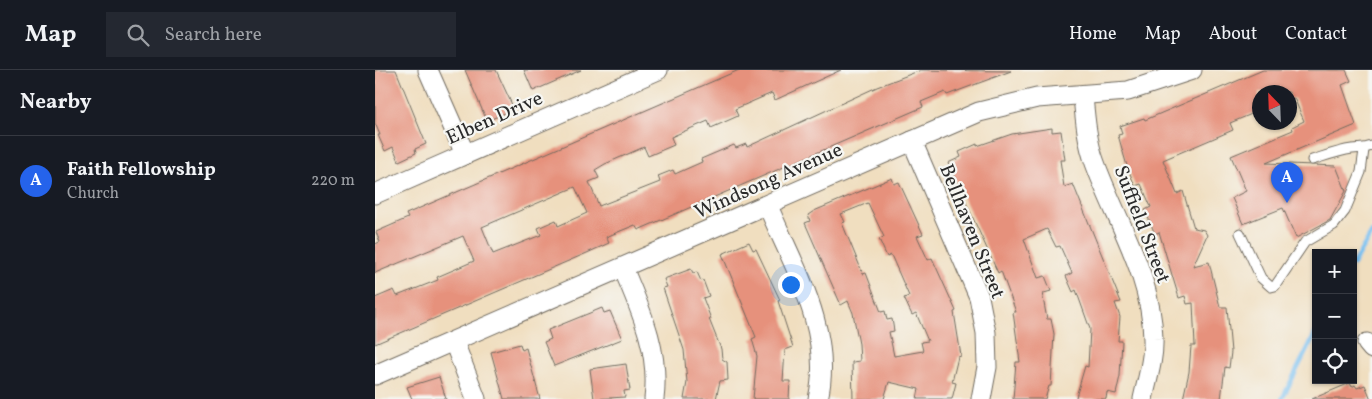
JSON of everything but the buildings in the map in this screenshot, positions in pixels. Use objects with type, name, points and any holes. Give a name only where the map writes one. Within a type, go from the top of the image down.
[{"type":"street","points":[[428,70],[465,154]]},
{"type":"street","name":"Elben Drive","points":[[375,194],[658,70]]},
{"type":"street","name":"Windsong Avenue","points":[[375,375],[768,206],[979,112],[1037,98],[1083,96],[1128,91],[1192,70]]},
{"type":"street","name":"Suffield Street","points":[[1083,96],[1088,140],[1094,162],[1144,278],[1153,340],[1150,369],[1143,399]]},
{"type":"street","name":"Bellhaven Street","points":[[913,141],[979,297],[986,333],[987,368],[981,399]]},
{"type":"street","points":[[768,206],[811,306],[820,336],[822,367],[818,399]]},
{"type":"street","points":[[623,268],[648,327],[654,352],[654,399]]},
{"type":"street","points":[[454,342],[476,399]]},
{"type":"lane","points":[[1240,233],[1261,278],[1271,288],[1275,286],[1305,242],[1334,224],[1345,210],[1361,172],[1368,148],[1333,153],[1312,160]]},
{"type":"waterway","points":[[1357,257],[1372,232]]},
{"type":"waterway","points":[[1282,399],[1312,339]]},
{"type":"place","name":"Faith Fellowship","points":[[1287,203]]}]
